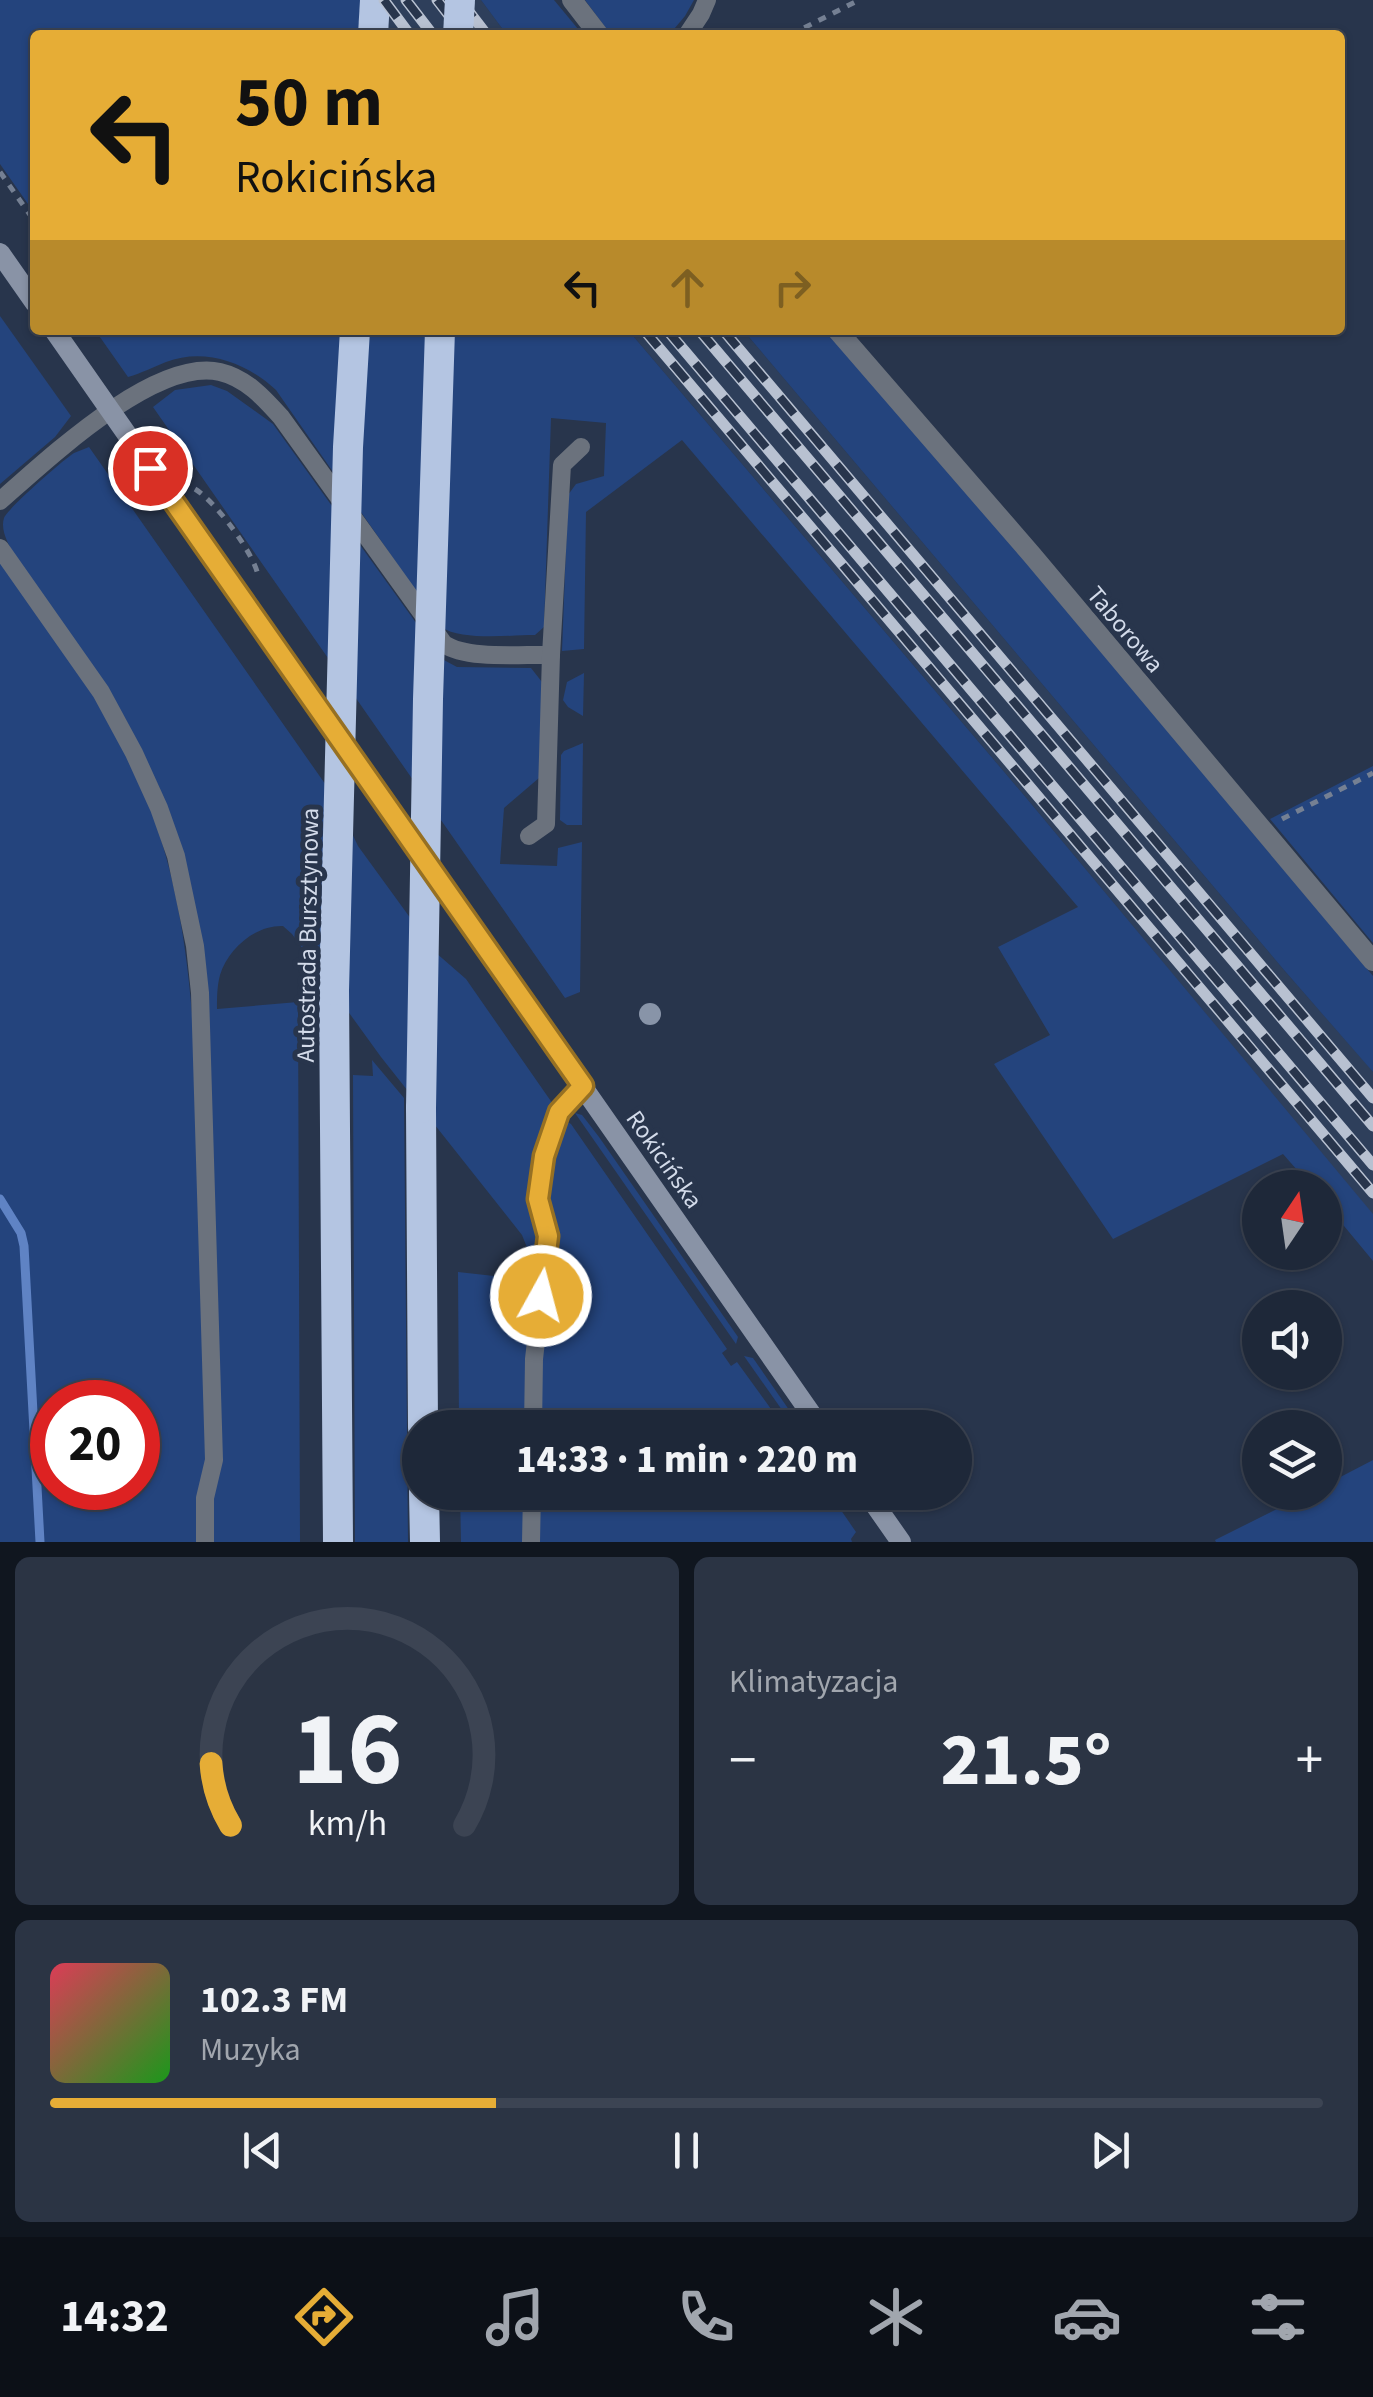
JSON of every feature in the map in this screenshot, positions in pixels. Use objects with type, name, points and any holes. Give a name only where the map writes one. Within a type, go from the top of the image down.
[{"type":"highway","points":[[373,30],[375,0]]},
{"type":"highway","points":[[458,30],[460,0]]},
{"type":"highway","name":"Autostrada Bursztynowa","points":[[338,1542],[334,990],[354,335]]},
{"type":"highway","points":[[423,1410],[422,1108],[428,698],[440,335]]},
{"type":"highway","points":[[323,1542],[336,1431]]},
{"type":"highway","points":[[424,1510],[425,1542]]},
{"type":"main road","points":[[0,253],[30,296]]},
{"type":"main road","name":"Rokicińska","points":[[57,335],[808,1410]]},
{"type":"main road","points":[[878,1510],[900,1542]]},
{"type":"street","points":[[572,0],[595,30]]},
{"type":"street","name":"Taborowa","points":[[842,335],[1373,961]]},
{"type":"lane","points":[[690,30],[707,0]]},
{"type":"lane","points":[[0,500],[110,411],[165,380],[210,370],[232,376],[249,386],[280,417],[444,644],[452,650],[474,653],[551,655]]},
{"type":"lane","points":[[529,836],[546,824],[562,465],[581,447]]},
{"type":"lane","points":[[0,548],[114,716],[159,808],[185,896],[200,993],[210,1302],[214,1460],[205,1498],[205,1542]]},
{"type":"lane","points":[[533,1410],[534,1359],[548,1236],[538,1189],[556,1118],[583,1086]]},
{"type":"lane","points":[[532,1510],[532,1542]]},
{"type":"path","points":[[800,30],[859,0]]},
{"type":"path","points":[[0,172],[30,215]]},
{"type":"path","points":[[1261,829],[1373,773]]},
{"type":"shaded area","points":[[0,0],[361,0],[384,30],[30,30],[30,207],[0,164]]},
{"type":"shaded area","points":[[361,0],[481,0],[503,30],[384,30]]},
{"type":"shaded area","points":[[481,0],[554,0],[579,30],[503,30]]},
{"type":"shaded area","points":[[585,0],[694,0],[673,30],[607,30]]},
{"type":"shaded area","points":[[0,316],[71,416],[55,437],[0,484]]},
{"type":"shaded area","points":[[99,335],[632,335],[1336,1170],[1297,1170],[1283,1154],[1251,1170],[1242,1170],[1242,1174],[1113,1239],[994,1064],[1050,1035],[998,947],[1078,907],[682,440],[586,512],[584,649],[562,651],[568,495],[576,484],[604,476],[606,423],[551,418],[544,627],[535,635],[461,634],[441,627],[276,390],[252,372],[225,360],[196,356],[166,362],[128,377]]},
{"type":"shaded area","points":[[632,335],[747,335],[1369,1067],[1373,1072],[1373,1215],[1342,1178],[1342,1170],[1336,1170],[1023,794]]},
{"type":"shaded area","points":[[747,335],[829,335],[969,493],[1373,976],[1373,1072]]},
{"type":"shaded area","points":[[211,385],[227,391],[273,424],[442,659],[457,667],[531,668],[542,682],[539,778],[504,808],[500,864],[557,866],[558,848],[582,842],[580,992],[565,998],[153,407],[175,390]]},
{"type":"shaded area","points":[[89,447],[335,798],[358,846],[435,952],[466,979],[727,1349],[722,1353],[731,1366],[737,1362],[772,1410],[459,1410],[458,1272],[531,1280],[532,1260],[522,1235],[381,1057],[292,934],[283,926],[273,927],[253,934],[229,956],[219,979],[217,1009],[298,1002],[300,1542],[0,1542],[0,561],[104,712],[144,791],[179,911],[194,1040],[207,1039],[172,823],[159,787],[126,720],[15,556],[4,533],[4,518],[15,505],[74,453]]},
{"type":"shaded area","points":[[584,673],[583,716],[563,700],[567,682]]},
{"type":"shaded area","points":[[583,743],[582,825],[567,825],[560,820],[561,755]]},
{"type":"shaded area","points":[[1373,766],[1373,943],[1270,819]]},
{"type":"shaded area","points":[[372,1060],[404,1098],[407,1410],[402,1410],[402,1510],[408,1510],[408,1542],[355,1542],[353,1075],[373,1076]]},
{"type":"shaded area","points":[[575,1113],[582,1115],[599,1137],[738,1337],[736,1344]]},
{"type":"shaded area","points":[[1342,1177],[1373,1214],[1373,1261],[1342,1224]]},
{"type":"shaded area","points":[[744,1356],[753,1358],[789,1410],[782,1410]]},
{"type":"shaded area","points":[[1373,1460],[1373,1542],[1216,1542],[1275,1510],[1342,1510],[1342,1476]]},
{"type":"shaded area","points":[[460,1510],[841,1510],[856,1532],[852,1542],[461,1542]]},
{"type":"waterway","points":[[0,1199],[21,1233],[24,1246],[40,1542]]},
{"type":"railway","points":[[384,0],[406,30]]},
{"type":"railway","points":[[406,0],[429,30]]},
{"type":"railway","points":[[437,0],[460,30]]},
{"type":"railway","points":[[460,0],[483,30]]},
{"type":"railway","points":[[648,335],[1373,1193]]},
{"type":"railway","points":[[671,335],[1373,1165]]},
{"type":"railway","points":[[703,335],[1373,1126]]},
{"type":"railway","points":[[727,335],[1373,1098]]},
{"type":"route","points":[[150,468],[583,1086],[559,1112],[544,1156],[538,1199],[548,1236],[541,1296]]}]
